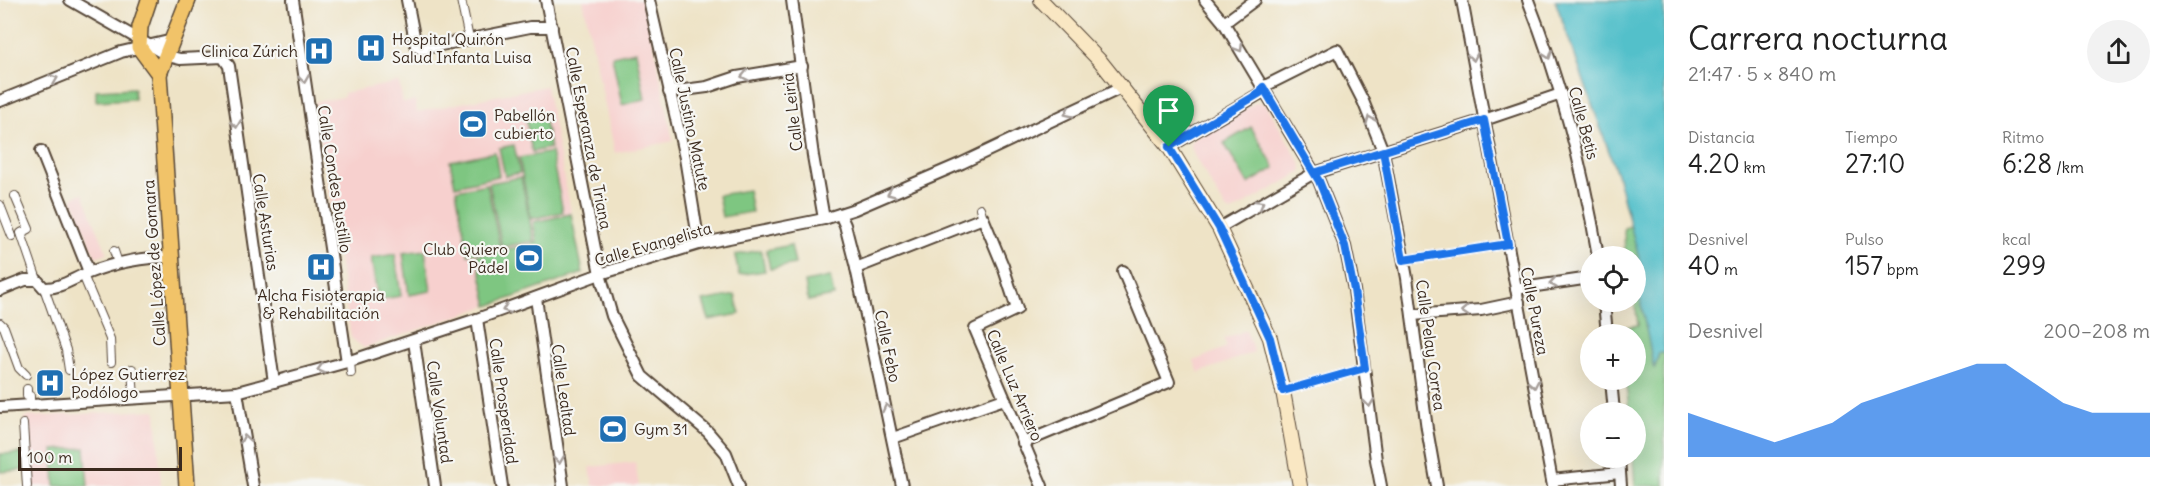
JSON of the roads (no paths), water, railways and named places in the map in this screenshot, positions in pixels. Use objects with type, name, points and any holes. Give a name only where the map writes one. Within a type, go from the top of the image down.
[{"type":"main road","points":[[149,0],[140,27],[142,44],[159,74]]},
{"type":"main road","points":[[159,74],[168,56],[188,0]]},
{"type":"main road","points":[[1041,0],[1101,62],[1169,147],[1219,228],[1270,338],[1283,391],[1300,486]]},
{"type":"main road","name":"Calle López de Gomara","points":[[159,74],[187,486]]},
{"type":"street","points":[[70,0],[142,44],[168,56]]},
{"type":"street","name":"Calle Condes Bustillo","points":[[292,0],[349,366]]},
{"type":"street","points":[[407,0],[418,48],[530,27],[552,27]]},
{"type":"street","points":[[461,0],[469,39]]},
{"type":"street","name":"Calle Esperanza de Triana","points":[[546,0],[600,274],[612,316],[642,376],[708,432],[726,453],[739,486]]},
{"type":"street","name":"Calle Justino Matute","points":[[649,0],[685,158],[699,244]]},
{"type":"street","name":"Calle Leiria","points":[[792,0],[824,219]]},
{"type":"street","points":[[1205,0],[1224,23],[1319,181],[1345,246],[1354,290],[1381,486]]},
{"type":"street","points":[[1224,23],[1255,0]]},
{"type":"street","name":"Calle Pureza","points":[[1462,0],[1552,483]]},
{"type":"street","name":"Calle Betis","points":[[1528,0],[1561,94],[1585,182],[1596,246]]},
{"type":"street","points":[[0,100],[142,44],[173,40]]},
{"type":"street","name":"Calle Pelay Correa","points":[[1263,87],[1337,50],[1363,101],[1383,151],[1412,315],[1437,486]]},
{"type":"street","name":"Calle Asturias","points":[[168,56],[180,59],[223,57],[229,66],[274,382]]},
{"type":"street","points":[[669,92],[707,87],[737,77],[802,66]]},
{"type":"street","points":[[1169,147],[1260,93],[1263,87]]},
{"type":"street","name":"Calle Evangelista","points":[[0,406],[237,392],[349,366],[600,274],[699,244],[840,214],[962,165],[1121,88]]},
{"type":"street","points":[[1219,228],[1314,173],[1561,94]]},
{"type":"street","points":[[41,151],[110,339],[111,362]]},
{"type":"street","points":[[15,196],[29,229],[21,232],[66,350],[69,370]]},
{"type":"street","points":[[0,205],[12,236]]},
{"type":"street","name":"Calle Luz Arriero","points":[[856,268],[982,213],[1004,266],[1017,309],[975,329],[1042,486]]},
{"type":"street","name":"Calle Febo","points":[[840,214],[856,268],[902,486]]},
{"type":"street","points":[[1403,260],[1508,244]]},
{"type":"street","points":[[114,251],[118,263]]},
{"type":"street","points":[[0,290],[26,280],[52,288],[118,263],[172,257]]},
{"type":"street","points":[[1023,443],[1169,382],[1123,272]]},
{"type":"street","points":[[1516,289],[1580,279]]},
{"type":"street","name":"Calle Lealtad","points":[[536,298],[563,486]]},
{"type":"street","points":[[1412,315],[1481,310],[1519,302]]},
{"type":"street","name":"Calle Prosperidad","points":[[477,319],[502,486]]},
{"type":"street","points":[[0,323],[4,327],[19,368],[26,375]]},
{"type":"street","name":"Calle Voluntad","points":[[414,341],[435,486]]},
{"type":"street","points":[[1283,391],[1365,368]]},
{"type":"street","points":[[132,369],[134,398]]},
{"type":"street","points":[[27,389],[30,405]]},
{"type":"street","points":[[237,392],[253,486]]},
{"type":"street","points":[[893,438],[1004,399]]},
{"type":"street","points":[[23,424],[27,486]]},
{"type":"street","points":[[1619,468],[1621,486]]},
{"type":"street","points":[[1552,483],[1620,473]]},
{"type":"water","points":[[1555,0],[1664,0],[1664,353],[1659,353],[1654,369],[1643,312],[1646,312],[1646,246],[1636,246],[1617,174]]},
{"type":"place","name":"Hospital Quirón Salud Infanta Luisa","points":[[371,48]]},
{"type":"place","name":"Clinica Zúrich","points":[[319,51]]},
{"type":"place","name":"Pabellón cubierto","points":[[473,124]]},
{"type":"place","name":"Club Quiero Pádel","points":[[529,258]]},
{"type":"place","name":"Alcha Fisioterapia & Rehabilitación","points":[[321,267]]},
{"type":"place","name":"López Gutierrez Podólogo","points":[[50,383]]},
{"type":"place","name":"Gym 31","points":[[613,429]]}]
